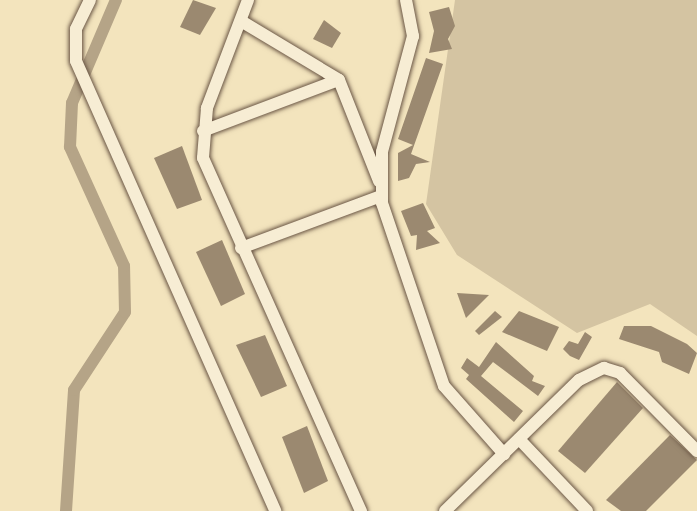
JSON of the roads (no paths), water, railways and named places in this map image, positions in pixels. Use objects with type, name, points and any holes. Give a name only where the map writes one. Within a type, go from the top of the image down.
[{"type":"street","points":[[90,0],[76,29],[76,61],[275,511]]},
{"type":"street","points":[[248,0],[203,131],[203,158],[241,248],[361,511]]},
{"type":"street","points":[[381,191],[386,134],[412,36],[406,0]]},
{"type":"street","points":[[241,21],[339,80],[381,191],[444,386],[504,454]]},
{"type":"street","points":[[203,131],[339,80]]},
{"type":"street","points":[[241,248],[381,191]]},
{"type":"street","points":[[446,511],[579,380],[604,368],[620,373],[697,451]]},
{"type":"street","points":[[519,439],[587,511]]},
{"type":"waterway","points":[[66,511],[74,390],[125,312],[124,266],[70,147],[72,103],[116,0]]}]
